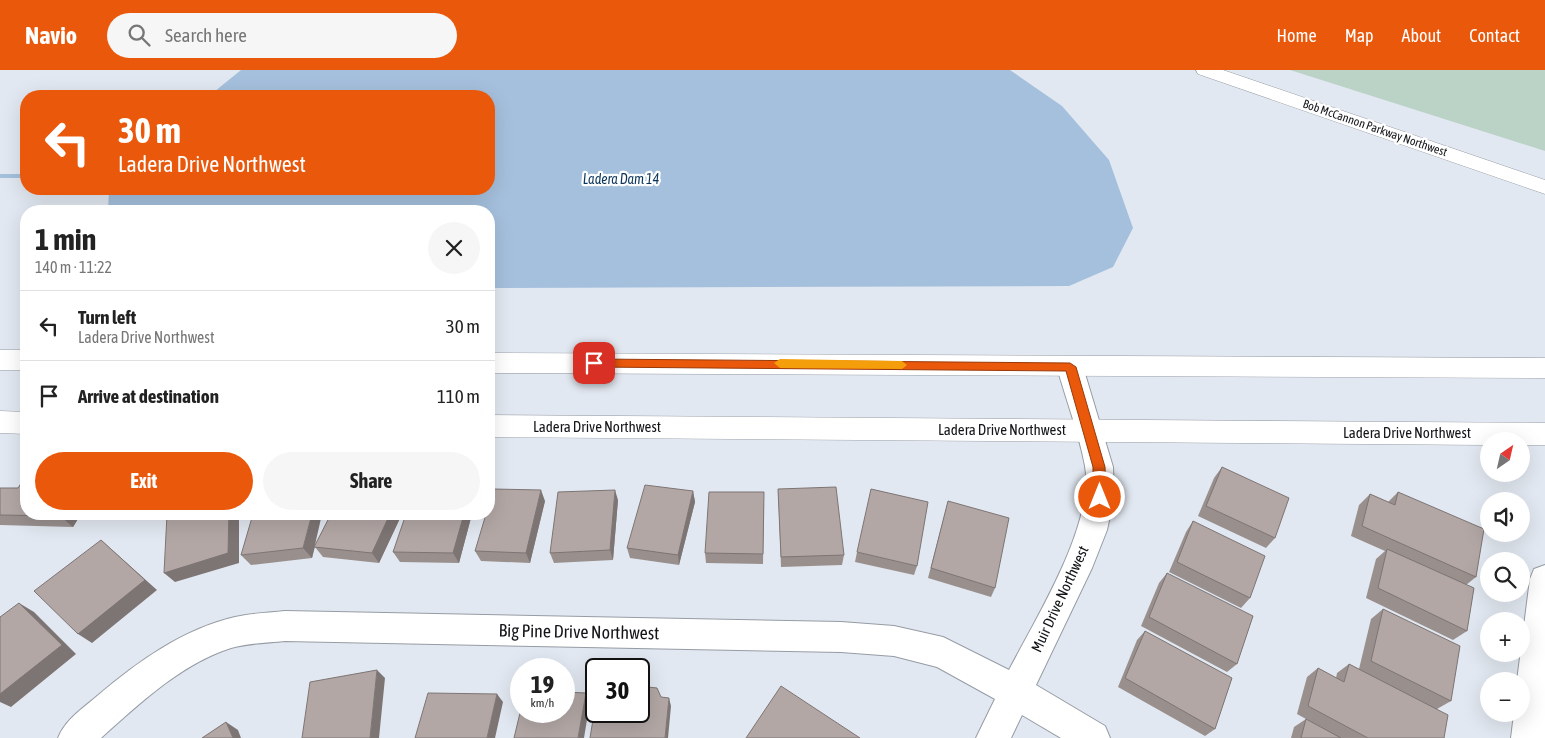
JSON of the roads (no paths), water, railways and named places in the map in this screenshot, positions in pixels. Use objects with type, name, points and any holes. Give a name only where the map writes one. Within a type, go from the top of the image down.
[{"type":"main road","name":"Bob McCannon Parkway Northwest","points":[[1205,70],[1545,188]]},
{"type":"main road","name":"Bob McCannon Parkway Northwest","points":[[1246,70],[1545,171]]},
{"type":"main road","points":[[0,360],[20,360]]},
{"type":"main road","points":[[495,363],[1545,368]]},
{"type":"main road","points":[[0,422],[20,422]]},
{"type":"main road","name":"Ladera Drive Northwest","points":[[495,426],[1545,434]]},
{"type":"street","name":"Muir Drive Northwest","points":[[992,738],[1076,568],[1092,530],[1100,497],[1099,467],[1070,367]]},
{"type":"street","points":[[1528,738],[1545,579]]},
{"type":"street","name":"Big Pine Drive Northwest","points":[[75,738],[161,668],[197,647],[231,633],[284,626],[831,636],[894,641],[943,653],[1016,692],[1093,738]]},
{"type":"water","name":"Ladera Dam 14","points":[[241,70],[1010,70],[1062,106],[1109,160],[1133,228],[1113,267],[1069,286],[495,288],[495,205],[108,205],[109,195],[495,195],[495,90],[216,90]]},
{"type":"waterway","points":[[0,176],[20,176]]}]
